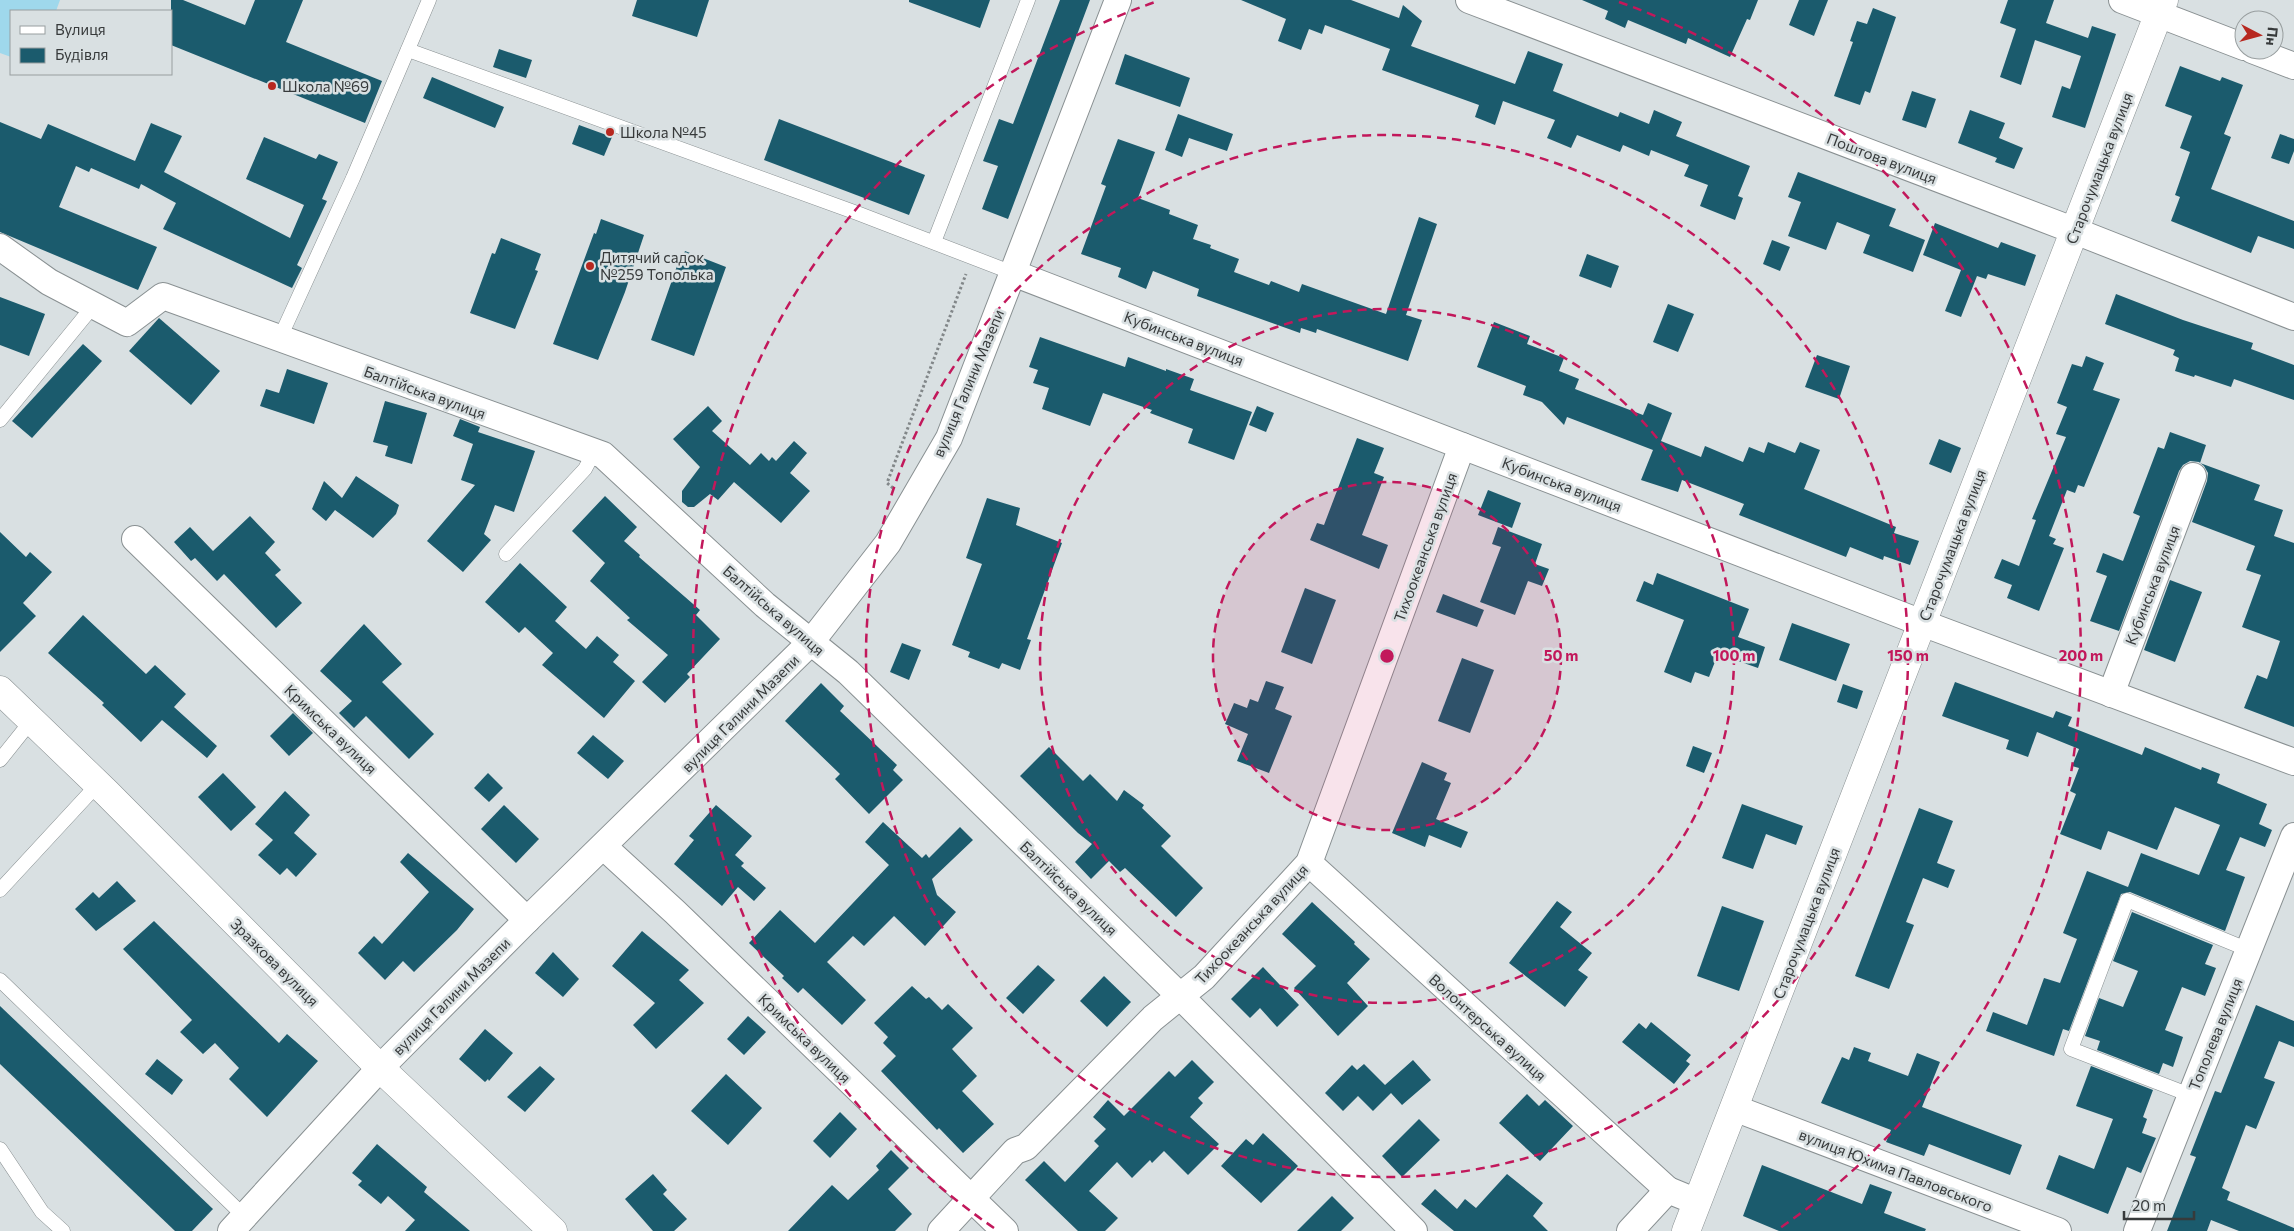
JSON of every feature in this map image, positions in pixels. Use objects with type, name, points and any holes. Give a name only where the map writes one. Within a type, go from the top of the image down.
[{"type":"street","name":"вулиця Галини Мазепи","points":[[238,1224],[380,1068],[527,920],[604,847],[811,642],[888,543],[949,438],[1118,0]]},
{"type":"street","name":"Поштова вулиця","points":[[1469,0],[2294,317]]},
{"type":"street","points":[[2122,0],[2162,7],[2234,42]]},
{"type":"street","name":"Старочумацька вулиця","points":[[1686,1231],[2162,7]]},
{"type":"street","points":[[2278,60],[2294,66]]},
{"type":"street","name":"Балтійська вулиця","points":[[0,247],[49,282],[127,323],[163,296],[279,340],[603,455],[765,605],[848,672],[1180,996],[1414,1231]]},
{"type":"street","name":"Кубинська вулиця","points":[[1014,272],[1922,623],[2294,762]]},
{"type":"street","name":"Тихоокеанська вулиця","points":[[941,1231],[1015,1152],[1026,1147],[1153,1018],[1204,977],[1309,863],[1462,446]]},
{"type":"street","name":"Кубинська вулиця","points":[[2111,694],[2192,476]]},
{"type":"street","name":"Кримська вулиця","points":[[135,539],[527,920]]},
{"type":"street","name":"Зразкова вулиця","points":[[0,690],[98,784],[380,1068],[554,1231]]},
{"type":"street","name":"Тополева вулиця","points":[[2137,1231],[2294,836]]},
{"type":"street","name":"Кримська вулиця","points":[[604,847],[675,912],[1005,1231]]},
{"type":"street","name":"Волонтерська вулиця","points":[[1309,863],[1668,1190],[1697,1202]]},
{"type":"street","name":"вулиця Юхима Павловського","points":[[1734,1108],[2058,1231]]},
{"type":"street","points":[[1630,1231],[1668,1190]]},
{"type":"lane","points":[[279,340],[353,178],[428,0]]},
{"type":"lane","points":[[934,242],[1028,0]]},
{"type":"lane","points":[[408,50],[1014,272]]},
{"type":"lane","points":[[0,420],[94,305]]},
{"type":"lane","points":[[506,554],[585,469],[594,452]]},
{"type":"lane","points":[[0,760],[32,720]]},
{"type":"lane","points":[[0,890],[98,784]]},
{"type":"lane","points":[[2190,1095],[2071,1049],[2127,900],[2249,950]]},
{"type":"lane","points":[[0,980],[238,1224]]},
{"type":"lane","points":[[0,1149],[42,1212],[64,1231]]},
{"type":"path","points":[[913,502],[887,483],[973,257]]},
{"type":"shaded area","points":[[0,0],[60,0],[56,10],[10,10],[10,57],[0,53]]},
{"type":"building","points":[[171,0],[183,0],[245,25],[255,0],[303,0],[286,42],[382,81],[365,123],[172,45]]},
{"type":"building","points":[[637,0],[709,0],[697,37],[632,16]]},
{"type":"building","points":[[909,0],[990,0],[980,28],[909,2]]},
{"type":"building","points":[[1060,0],[1090,0],[1008,219],[982,209],[998,166],[983,161],[999,119],[1013,124]]},
{"type":"building","points":[[1241,0],[1351,0],[1399,18],[1403,5],[1422,21],[1411,46],[1515,84],[1528,51],[1563,64],[1553,91],[1618,117],[1620,112],[1649,124],[1654,110],[1682,122],[1676,136],[1750,166],[1738,196],[1743,198],[1735,220],[1700,206],[1708,185],[1684,176],[1689,165],[1651,150],[1649,156],[1623,145],[1620,152],[1577,135],[1571,148],[1547,138],[1555,120],[1503,101],[1495,125],[1475,117],[1479,105],[1382,70],[1390,49],[1325,25],[1322,34],[1309,29],[1301,50],[1278,41],[1286,19]]},
{"type":"building","points":[[1582,0],[1758,0],[1750,20],[1747,19],[1730,57],[1688,38],[1686,44],[1628,20],[1625,28],[1605,19],[1608,11]]},
{"type":"building","points":[[1799,0],[1828,0],[1814,36],[1789,25]]},
{"type":"building","points":[[2008,0],[2054,0],[2046,23],[2088,38],[2092,26],[2116,34],[2085,128],[2052,117],[2062,86],[2070,89],[2081,56],[2035,40],[2021,85],[2000,77],[2016,29],[2000,23]]},
{"type":"building","points":[[1873,8],[1896,17],[1870,93],[1865,91],[1860,105],[1834,96],[1853,42],[1850,41],[1857,21],[1867,24]]},
{"type":"building","points":[[499,49],[532,60],[526,78],[493,67]]},
{"type":"building","points":[[1125,54],[1190,78],[1180,107],[1115,84]]},
{"type":"building","points":[[2180,66],[2220,81],[2222,77],[2243,85],[2224,134],[2231,137],[2211,189],[2294,221],[2294,249],[2258,236],[2251,253],[2171,221],[2180,197],[2175,195],[2190,152],[2180,148],[2192,116],[2165,106]]},
{"type":"building","points":[[432,77],[504,107],[495,128],[423,98]]},
{"type":"building","points":[[1912,91],[1936,99],[1926,128],[1902,120]]},
{"type":"building","points":[[1970,110],[2005,123],[1999,138],[2023,148],[2014,169],[1995,162],[1997,158],[1958,143]]},
{"type":"building","points":[[1178,114],[1233,134],[1227,151],[1189,138],[1182,157],[1165,150]]},
{"type":"building","points":[[779,119],[925,175],[909,215],[764,160]]},
{"type":"building","points":[[0,122],[41,139],[48,124],[135,161],[151,123],[182,136],[164,172],[290,238],[304,205],[246,179],[264,137],[316,159],[319,154],[338,162],[322,199],[327,201],[297,265],[302,268],[292,288],[163,229],[176,203],[141,184],[139,189],[91,168],[89,172],[76,166],[59,207],[157,247],[138,290],[0,232]]},
{"type":"building","points":[[579,125],[612,137],[604,156],[572,144]]},
{"type":"building","points":[[2280,134],[2294,139],[2294,151],[2289,164],[2271,158]]},
{"type":"building","points":[[1118,139],[1155,152],[1138,198],[1170,210],[1169,214],[1198,225],[1193,239],[1211,245],[1210,248],[1239,259],[1234,272],[1269,285],[1271,281],[1299,292],[1302,284],[1386,314],[1419,217],[1437,224],[1406,315],[1422,320],[1408,361],[1317,329],[1316,333],[1301,328],[1300,333],[1197,296],[1199,289],[1153,271],[1146,289],[1118,277],[1121,268],[1081,254],[1106,186],[1101,184]]},
{"type":"building","points":[[1798,172],[1896,209],[1889,226],[1925,240],[1913,272],[1863,253],[1870,235],[1837,222],[1826,250],[1788,236],[1801,202],[1788,197]]},
{"type":"building","points":[[601,219],[644,235],[625,292],[598,360],[553,344],[594,233],[596,234]]},
{"type":"building","points":[[1935,223],[1998,248],[2001,242],[2036,255],[2025,286],[1988,274],[1986,279],[1977,276],[1961,317],[1945,311],[1961,270],[1923,255]]},
{"type":"building","points":[[501,238],[541,254],[535,270],[538,271],[515,329],[470,313],[492,253],[495,254]]},
{"type":"building","points":[[1772,240],[1790,247],[1780,271],[1763,264]]},
{"type":"building","points":[[685,251],[726,267],[694,356],[651,340],[677,266],[679,267]]},
{"type":"building","points":[[1587,254],[1619,266],[1611,288],[1579,276]]},
{"type":"building","points":[[2116,294],[2183,320],[2253,343],[2251,349],[2294,365],[2294,400],[2234,379],[2231,387],[2195,375],[2194,377],[2175,371],[2179,358],[2173,355],[2175,350],[2105,324]]},
{"type":"building","points":[[0,297],[45,314],[29,356],[0,345]]},
{"type":"building","points":[[1668,304],[1694,314],[1678,352],[1653,342]]},
{"type":"building","points":[[159,318],[220,371],[191,405],[129,351]]},
{"type":"building","points":[[1494,322],[1530,336],[1527,344],[1564,358],[1559,371],[1579,379],[1575,389],[1643,415],[1648,403],[1672,413],[1661,441],[1701,457],[1705,446],[1743,462],[1749,447],[1764,453],[1768,442],[1795,453],[1800,442],[1820,450],[1804,489],[1896,527],[1894,533],[1919,541],[1910,565],[1884,556],[1883,560],[1850,547],[1846,557],[1739,515],[1744,504],[1682,480],[1678,492],[1641,480],[1653,450],[1567,417],[1564,425],[1542,402],[1523,395],[1526,386],[1477,367]]},
{"type":"building","points":[[1040,337],[1125,367],[1128,357],[1166,371],[1166,369],[1194,379],[1190,390],[1252,412],[1234,460],[1188,443],[1193,429],[1150,413],[1152,410],[1103,393],[1090,426],[1042,409],[1049,388],[1033,383],[1038,370],[1029,367]]},
{"type":"building","points":[[83,344],[102,361],[32,438],[12,421]]},
{"type":"building","points":[[1817,355],[1850,366],[1839,399],[1805,387]]},
{"type":"building","points":[[2086,356],[2104,363],[2093,390],[2120,399],[2084,487],[2078,485],[2075,493],[2067,490],[2049,536],[2056,539],[2053,544],[2064,548],[2039,611],[2007,598],[2012,585],[1994,578],[2002,559],[2019,566],[2036,520],[2032,519],[2066,437],[2056,434],[2067,407],[2057,403],[2072,364],[2082,367]]},
{"type":"building","points":[[287,369],[328,383],[314,424],[260,406],[266,389],[279,393]]},
{"type":"building","points":[[385,401],[427,413],[412,464],[385,456],[388,446],[373,442]]},
{"type":"building","points":[[708,406],[722,421],[712,431],[750,465],[761,453],[769,461],[772,457],[776,461],[794,441],[807,453],[790,473],[810,491],[781,523],[734,482],[718,500],[710,494],[694,507],[688,507],[682,502],[682,491],[700,467],[673,439]]},
{"type":"building","points":[[1257,406],[1274,413],[1266,432],[1249,425]]},
{"type":"building","points":[[460,419],[480,427],[478,432],[535,451],[514,512],[495,505],[484,534],[491,540],[463,572],[427,541],[475,485],[461,480],[473,444],[453,436]]},
{"type":"building","points":[[2170,432],[2206,445],[2200,463],[2190,461],[2183,465],[2179,471],[2119,631],[2090,621],[2107,576],[2096,572],[2103,553],[2123,561],[2140,516],[2133,513],[2158,447],[2164,449]]},
{"type":"building","points":[[1357,438],[1384,448],[1374,473],[1384,477],[1362,535],[1388,545],[1379,569],[1310,540],[1317,523],[1324,525]]},
{"type":"building","points":[[1939,439],[1961,448],[1951,473],[1929,464]]},
{"type":"building","points":[[2200,463],[2260,485],[2254,500],[2283,510],[2274,536],[2294,543],[2294,727],[2244,708],[2257,675],[2267,679],[2280,641],[2242,627],[2261,575],[2246,570],[2255,546],[2192,522],[2207,481],[2208,473]]},
{"type":"building","points":[[356,476],[399,505],[396,514],[373,538],[335,510],[326,521],[312,509],[324,481],[342,498]]},
{"type":"building","points":[[1488,490],[1521,503],[1512,528],[1478,515]]},
{"type":"building","points":[[605,496],[637,527],[624,541],[640,555],[639,557],[700,610],[696,615],[720,639],[687,674],[690,677],[665,703],[642,682],[668,655],[627,620],[630,618],[590,581],[605,563],[572,531]]},
{"type":"building","points":[[987,498],[1020,508],[1016,525],[1062,543],[1027,639],[1031,640],[1020,670],[1002,663],[999,669],[968,657],[970,652],[952,645],[982,564],[966,558]]},
{"type":"building","points":[[250,516],[275,542],[265,553],[281,570],[275,575],[302,603],[276,628],[224,574],[217,581],[195,558],[191,561],[174,542],[190,527],[213,551]]},
{"type":"building","points":[[1498,527],[1542,544],[1535,564],[1549,569],[1542,586],[1528,581],[1515,615],[1480,602],[1501,547],[1492,544]]},
{"type":"building","points":[[0,532],[26,557],[30,552],[52,572],[23,603],[36,616],[0,652]]},
{"type":"building","points":[[520,563],[567,607],[555,621],[586,649],[597,636],[619,655],[613,662],[635,681],[604,718],[542,665],[553,653],[525,627],[519,633],[485,602]]},
{"type":"building","points":[[1657,573],[1749,609],[1738,637],[1765,647],[1758,668],[1718,654],[1709,677],[1695,672],[1691,683],[1664,672],[1684,620],[1636,601],[1644,581],[1653,585]]},
{"type":"building","points":[[2170,580],[2202,592],[2175,662],[2144,650]]},
{"type":"building","points":[[1305,588],[1336,600],[1312,664],[1281,652]]},
{"type":"building","points":[[1443,594],[1484,610],[1477,627],[1436,612]]},
{"type":"building","points":[[83,615],[146,674],[155,665],[186,694],[174,707],[217,746],[207,758],[162,720],[141,742],[102,705],[104,703],[48,653]]},
{"type":"building","points":[[1792,623],[1850,644],[1836,681],[1779,660]]},
{"type":"building","points":[[364,624],[402,664],[382,682],[434,734],[409,759],[366,716],[354,728],[339,713],[352,701],[320,671]]},
{"type":"building","points":[[902,643],[921,650],[909,680],[890,672]]},
{"type":"building","points":[[1462,658],[1494,670],[1470,733],[1438,721]]},
{"type":"building","points":[[1266,681],[1284,687],[1275,709],[1292,716],[1269,773],[1237,761],[1248,734],[1225,724],[1234,703],[1247,708],[1250,699],[1258,702]]},
{"type":"building","points":[[1955,682],[2053,718],[2056,711],[2072,717],[2068,726],[2142,755],[2145,747],[2201,770],[2202,767],[2220,774],[2217,783],[2267,804],[2259,824],[2272,830],[2265,847],[2240,837],[2226,870],[2245,877],[2225,931],[2130,892],[2121,894],[2069,1031],[2063,1029],[2054,1056],[1986,1031],[1993,1012],[2027,1025],[2044,978],[2060,983],[2077,939],[2063,933],[2087,871],[2128,887],[2141,853],[2199,875],[2220,825],[2175,807],[2157,850],[2108,831],[2101,850],[2060,834],[2076,794],[2070,791],[2079,768],[2072,766],[2079,749],[2037,732],[2028,757],[2006,749],[2009,740],[1942,716]]},
{"type":"building","points":[[821,683],[844,706],[840,711],[897,765],[893,770],[903,780],[869,814],[835,779],[840,774],[785,721]]},
{"type":"building","points":[[1843,684],[1863,691],[1857,709],[1837,702]]},
{"type":"building","points":[[293,713],[313,733],[289,756],[270,736]]},
{"type":"building","points":[[593,735],[624,761],[608,779],[577,753]]},
{"type":"building","points":[[1693,746],[1712,753],[1704,773],[1686,766]]},
{"type":"building","points":[[1049,747],[1083,781],[1090,774],[1117,801],[1124,790],[1144,805],[1142,808],[1171,836],[1161,846],[1203,888],[1176,917],[1125,868],[1120,872],[1109,861],[1091,879],[1075,862],[1092,844],[1078,833],[1020,776]]},
{"type":"building","points":[[1422,762],[1447,773],[1444,780],[1451,783],[1436,819],[1468,832],[1461,848],[1429,835],[1425,847],[1392,833]]},
{"type":"building","points":[[223,773],[256,807],[231,831],[198,797]]},
{"type":"building","points":[[488,773],[503,788],[489,802],[474,788]]},
{"type":"building","points":[[285,791],[310,815],[294,833],[317,854],[296,877],[287,868],[280,875],[258,855],[273,840],[255,824]]},
{"type":"building","points":[[1742,804],[1803,826],[1796,845],[1766,834],[1753,869],[1722,858]]},
{"type":"building","points":[[504,805],[539,839],[516,863],[481,829]]},
{"type":"building","points":[[716,805],[752,836],[735,855],[744,863],[741,866],[766,888],[754,901],[738,887],[722,906],[674,864],[694,840],[689,836]]},
{"type":"building","points":[[1919,808],[1953,821],[1937,863],[1955,870],[1948,888],[1923,878],[1906,922],[1914,925],[1889,989],[1855,976]]},
{"type":"building","points":[[883,822],[922,858],[926,854],[929,858],[960,827],[973,840],[932,879],[937,895],[956,912],[925,946],[894,916],[864,946],[853,936],[827,962],[866,1000],[842,1025],[803,988],[798,993],[782,978],[784,976],[749,943],[780,910],[815,943],[889,865],[865,842]]},
{"type":"building","points":[[408,853],[474,909],[457,930],[414,972],[403,961],[385,980],[358,953],[374,936],[382,944],[429,892],[400,862]]},
{"type":"building","points":[[117,881],[136,901],[96,931],[75,909],[93,892],[99,898]]},
{"type":"building","points":[[1557,901],[1572,912],[1560,927],[1592,953],[1578,970],[1588,977],[1565,1007],[1509,963]]},
{"type":"building","points":[[1312,902],[1355,942],[1354,944],[1370,959],[1347,983],[1368,1006],[1338,1036],[1294,988],[1316,966],[1282,934]]},
{"type":"building","points":[[1722,906],[1764,921],[1739,991],[1697,976]]},
{"type":"building","points":[[2132,912],[2213,945],[2205,964],[2216,968],[2205,996],[2182,987],[2165,1030],[2183,1037],[2173,1067],[2163,1063],[2159,1074],[2097,1050],[2100,1041],[2085,1036],[2099,998],[2123,1007],[2138,971],[2113,961]]},
{"type":"building","points":[[154,921],[279,1043],[287,1034],[318,1061],[267,1117],[229,1079],[239,1068],[215,1043],[203,1054],[180,1032],[192,1020],[123,949]]},
{"type":"building","points":[[642,931],[689,970],[679,980],[704,1003],[656,1049],[633,1025],[655,1003],[612,966]]},
{"type":"building","points":[[553,952],[579,979],[563,997],[535,973]]},
{"type":"building","points":[[1038,965],[1055,980],[1023,1014],[1006,998]]},
{"type":"building","points":[[1263,967],[1299,1005],[1277,1027],[1260,1008],[1250,1018],[1231,999]]},
{"type":"building","points":[[1104,976],[1131,1002],[1107,1027],[1080,1001]]},
{"type":"building","points":[[912,986],[926,999],[929,997],[942,1010],[948,1004],[973,1028],[952,1049],[977,1076],[962,1091],[994,1124],[963,1153],[939,1128],[937,1130],[881,1071],[896,1056],[883,1043],[888,1037],[874,1023]]},
{"type":"building","points":[[2256,1005],[2294,1021],[2294,1047],[2279,1041],[2264,1078],[2275,1082],[2256,1129],[2246,1125],[2222,1188],[2230,1192],[2227,1200],[2294,1228],[2294,1231],[2239,1231],[2211,1220],[2207,1231],[2167,1231],[2196,1157],[2190,1155],[2215,1091],[2221,1093]]},
{"type":"building","points":[[0,1006],[213,1209],[192,1231],[175,1231],[0,1064]]},
{"type":"building","points":[[748,1016],[766,1032],[744,1055],[727,1039]]},
{"type":"building","points":[[1651,1022],[1691,1055],[1686,1061],[1690,1064],[1674,1084],[1622,1042],[1639,1023],[1646,1029]]},
{"type":"building","points":[[485,1029],[513,1053],[489,1081],[488,1079],[485,1082],[459,1059]]},
{"type":"building","points":[[1854,1047],[1871,1053],[1868,1061],[1908,1076],[1917,1053],[1940,1062],[1922,1107],[2022,1145],[2010,1175],[1929,1144],[1924,1156],[1886,1142],[1891,1130],[1821,1103],[1842,1057],[1849,1060]]},
{"type":"building","points":[[157,1059],[183,1080],[172,1095],[145,1074]]},
{"type":"building","points":[[1192,1060],[1214,1082],[1198,1098],[1203,1103],[1190,1117],[1219,1144],[1188,1175],[1164,1151],[1152,1163],[1150,1160],[1132,1178],[1117,1162],[1089,1191],[1118,1218],[1105,1231],[1078,1231],[1025,1180],[1044,1161],[1065,1182],[1099,1146],[1094,1141],[1106,1129],[1093,1117],[1108,1100],[1124,1116],[1169,1071],[1175,1077]]},
{"type":"building","points":[[1413,1060],[1431,1080],[1402,1105],[1391,1093],[1373,1111],[1358,1096],[1343,1111],[1325,1093],[1352,1065],[1357,1070],[1364,1064],[1385,1085]]},
{"type":"building","points":[[540,1066],[555,1079],[525,1112],[507,1097]]},
{"type":"building","points":[[2091,1066],[2153,1090],[2143,1117],[2147,1119],[2142,1133],[2156,1138],[2141,1173],[2127,1167],[2108,1214],[2046,1189],[2059,1155],[2094,1169],[2113,1119],[2076,1106]]},
{"type":"building","points":[[726,1074],[762,1108],[728,1145],[691,1111]]},
{"type":"building","points":[[1527,1094],[1539,1106],[1545,1100],[1573,1126],[1540,1161],[1499,1123]]},
{"type":"building","points":[[840,1112],[857,1129],[830,1158],[813,1141]]},
{"type":"building","points":[[1419,1119],[1440,1140],[1402,1177],[1382,1156]]},
{"type":"building","points":[[1263,1133],[1298,1166],[1261,1203],[1221,1166],[1246,1139],[1253,1145]]},
{"type":"building","points":[[377,1144],[427,1187],[424,1192],[470,1231],[405,1231],[415,1220],[388,1196],[381,1204],[358,1185],[362,1181],[352,1173]]},
{"type":"building","points":[[891,1150],[909,1168],[888,1189],[912,1214],[895,1231],[788,1231],[832,1185],[848,1200],[879,1170],[876,1166]]},
{"type":"building","points":[[1762,1165],[1862,1204],[1870,1184],[1892,1192],[1884,1213],[1926,1229],[1925,1231],[1779,1231],[1743,1216]]},
{"type":"building","points":[[653,1174],[667,1190],[663,1194],[687,1219],[674,1231],[653,1231],[625,1199]]},
{"type":"building","points":[[1507,1174],[1543,1203],[1533,1216],[1548,1231],[1454,1231],[1421,1204],[1435,1189],[1457,1209],[1465,1199],[1476,1208]]},
{"type":"building","points":[[1332,1196],[1354,1218],[1341,1231],[1297,1231]]},
{"type":"place","name":"Школа №69","points":[[272,86]]},
{"type":"place","name":"Школа №45","points":[[610,132]]},
{"type":"place","name":"Дитячий садок №259 Тополька","points":[[590,266]]}]
